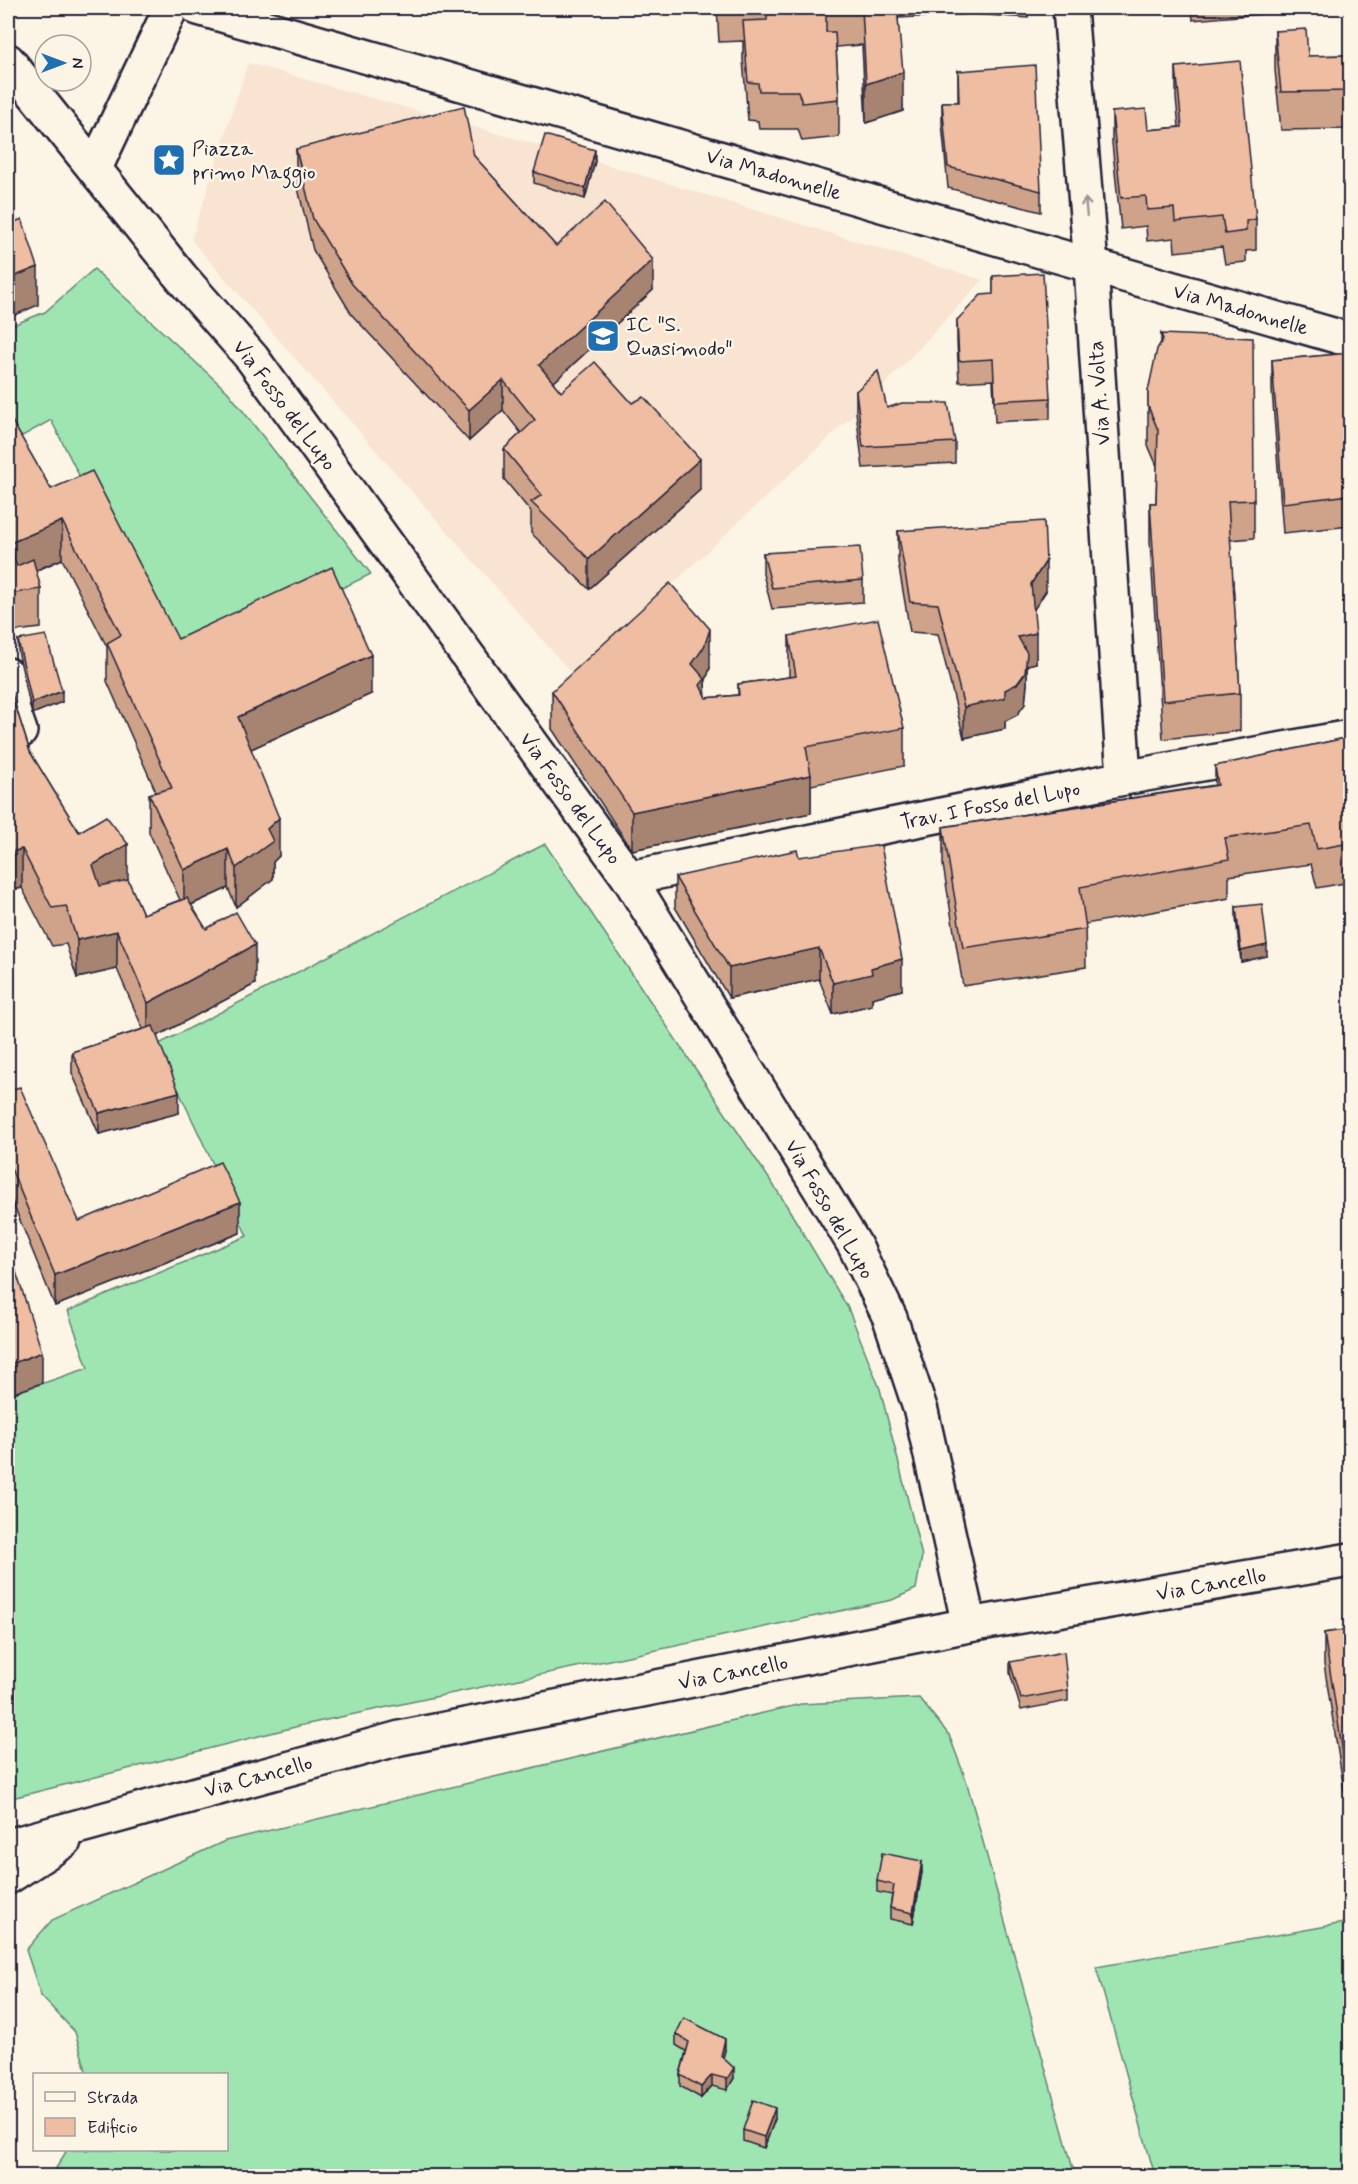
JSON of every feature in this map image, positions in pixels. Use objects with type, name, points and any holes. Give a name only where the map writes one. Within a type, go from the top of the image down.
[{"type":"street","points":[[95,168],[171,8]]},
{"type":"street","name":"Via Madonnelle","points":[[198,8],[1350,340]]},
{"type":"street","name":"Via A. Volta","points":[[1070,8],[1091,266],[1124,778]]},
{"type":"street","name":"Via Fosso del Lupo","points":[[8,61],[181,276],[252,358],[629,878],[854,1244],[890,1318],[921,1411],[969,1624]]},
{"type":"street","points":[[8,675],[13,711],[34,763]]},
{"type":"street","name":"Trav. I Fosso del Lupo","points":[[629,878],[1124,778],[1350,737]]},
{"type":"street","name":"Via Cancello","points":[[122,1815],[400,1738],[969,1624],[1350,1560]]},
{"type":"street","points":[[8,1846],[122,1815]]},
{"type":"street","points":[[8,1877],[63,1841],[122,1815]]},
{"type":"shaded area","name":"IC \"S. Quasimodo\"","points":[[248,63],[595,161],[983,280],[878,392],[574,676],[191,240]]},
{"type":"green space","points":[[94,269],[228,392],[371,574],[177,668],[51,420],[8,444],[8,327],[45,312]]},
{"type":"green space","points":[[545,844],[782,1198],[848,1308],[880,1389],[922,1556],[916,1589],[892,1600],[303,1725],[8,1799],[8,1395],[88,1368],[68,1311],[247,1236],[157,1045]]},
{"type":"green space","points":[[919,1698],[949,1735],[966,1780],[1075,2176],[56,2176],[55,2170],[66,2151],[228,2151],[228,2073],[87,2073],[75,2032],[41,1996],[26,1950],[52,1920],[225,1841],[801,1704]]},
{"type":"green space","points":[[1350,1922],[1350,2176],[1155,2176],[1096,1967]]},
{"type":"building","points":[[767,8],[850,8],[826,10],[826,32],[835,32],[839,99],[802,103],[798,91],[759,91],[758,83],[748,82],[743,21],[767,20]]},
{"type":"building","points":[[862,8],[897,8],[903,72],[866,84]]},
{"type":"building","points":[[1347,8],[1350,8],[1350,55]]},
{"type":"building","points":[[1306,29],[1308,56],[1350,55],[1350,91],[1281,92],[1275,31]]},
{"type":"building","points":[[1240,61],[1256,219],[1246,221],[1246,231],[1225,234],[1222,217],[1175,222],[1174,208],[1147,210],[1146,196],[1121,198],[1112,112],[1146,109],[1148,130],[1182,127],[1176,67]]},
{"type":"building","points":[[1035,65],[1041,191],[948,167],[942,102],[959,102],[958,71]]},
{"type":"building","points":[[464,106],[474,156],[556,246],[605,202],[653,260],[539,365],[561,392],[595,362],[632,403],[644,397],[700,459],[589,559],[531,502],[542,495],[504,449],[535,420],[503,380],[469,410],[352,284],[313,219],[296,149]]},
{"type":"building","points":[[545,135],[595,150],[585,188],[534,172]]},
{"type":"building","points":[[22,219],[38,267],[8,279],[8,225]]},
{"type":"building","points":[[1043,273],[1050,398],[995,401],[993,359],[959,361],[957,320],[981,295],[993,294],[993,276]]},
{"type":"building","points":[[1161,334],[1253,338],[1254,500],[1228,501],[1240,693],[1163,701],[1150,503],[1156,503],[1158,430],[1148,406],[1148,391],[1157,349],[1163,339]]},
{"type":"building","points":[[1350,353],[1350,495],[1283,503],[1272,360]]},
{"type":"building","points":[[878,371],[887,408],[902,403],[948,403],[955,442],[863,447],[856,391]]},
{"type":"building","points":[[8,414],[51,489],[92,471],[178,639],[332,567],[371,655],[238,717],[279,818],[267,829],[273,841],[236,868],[228,849],[184,870],[149,794],[172,788],[107,643],[121,635],[62,521],[8,544]]},
{"type":"building","points":[[1044,521],[1046,561],[1031,584],[1036,633],[1018,637],[1027,653],[1025,673],[1017,684],[1005,690],[1005,698],[964,707],[938,604],[910,602],[898,531]]},
{"type":"building","points":[[8,544],[17,566],[33,559],[41,589],[15,593],[8,574]]},
{"type":"building","points":[[860,547],[863,580],[772,588],[763,553]]},
{"type":"building","points":[[670,583],[710,629],[704,647],[692,664],[705,679],[700,685],[706,698],[739,695],[738,684],[796,676],[789,636],[878,619],[904,728],[806,747],[811,775],[632,812],[552,691]]},
{"type":"building","points":[[46,635],[62,691],[32,703],[18,640]]},
{"type":"building","points":[[8,682],[30,752],[79,832],[106,816],[128,844],[93,865],[100,886],[128,880],[143,914],[187,898],[206,929],[236,912],[255,945],[148,1003],[117,931],[77,940],[66,906],[52,908],[22,849],[8,853]]},
{"type":"building","points":[[1350,737],[1350,843],[1317,849],[1311,825],[1225,838],[1229,859],[1080,887],[1086,929],[963,948],[943,827],[1218,785],[1215,766]]},
{"type":"building","points":[[881,845],[902,959],[871,968],[872,974],[833,983],[819,948],[729,968],[675,877],[797,850],[799,857]]},
{"type":"building","points":[[1262,904],[1267,945],[1241,951],[1236,907]]},
{"type":"building","points":[[153,1026],[179,1092],[99,1113],[72,1052]]},
{"type":"building","points":[[20,1087],[79,1221],[220,1162],[240,1202],[55,1275],[8,1161],[8,1091]]},
{"type":"building","points":[[8,1247],[42,1352],[8,1365]]},
{"type":"building","points":[[1350,1629],[1350,1797],[1324,1633]]},
{"type":"building","points":[[1064,1652],[1068,1690],[1021,1699],[1010,1662]]},
{"type":"building","points":[[882,1853],[922,1861],[913,1913],[890,1908],[894,1885],[877,1881]]},
{"type":"building","points":[[684,2018],[725,2039],[721,2056],[734,2068],[727,2079],[712,2075],[701,2087],[680,2075],[689,2042],[676,2034]]},
{"type":"building","points":[[753,2100],[775,2108],[764,2137],[743,2130]]},
{"type":"place","name":"Piazza primo Maggio","points":[[169,160]]},
{"type":"place","name":"IC \"S. Quasimodo\"","points":[[603,336]]}]
